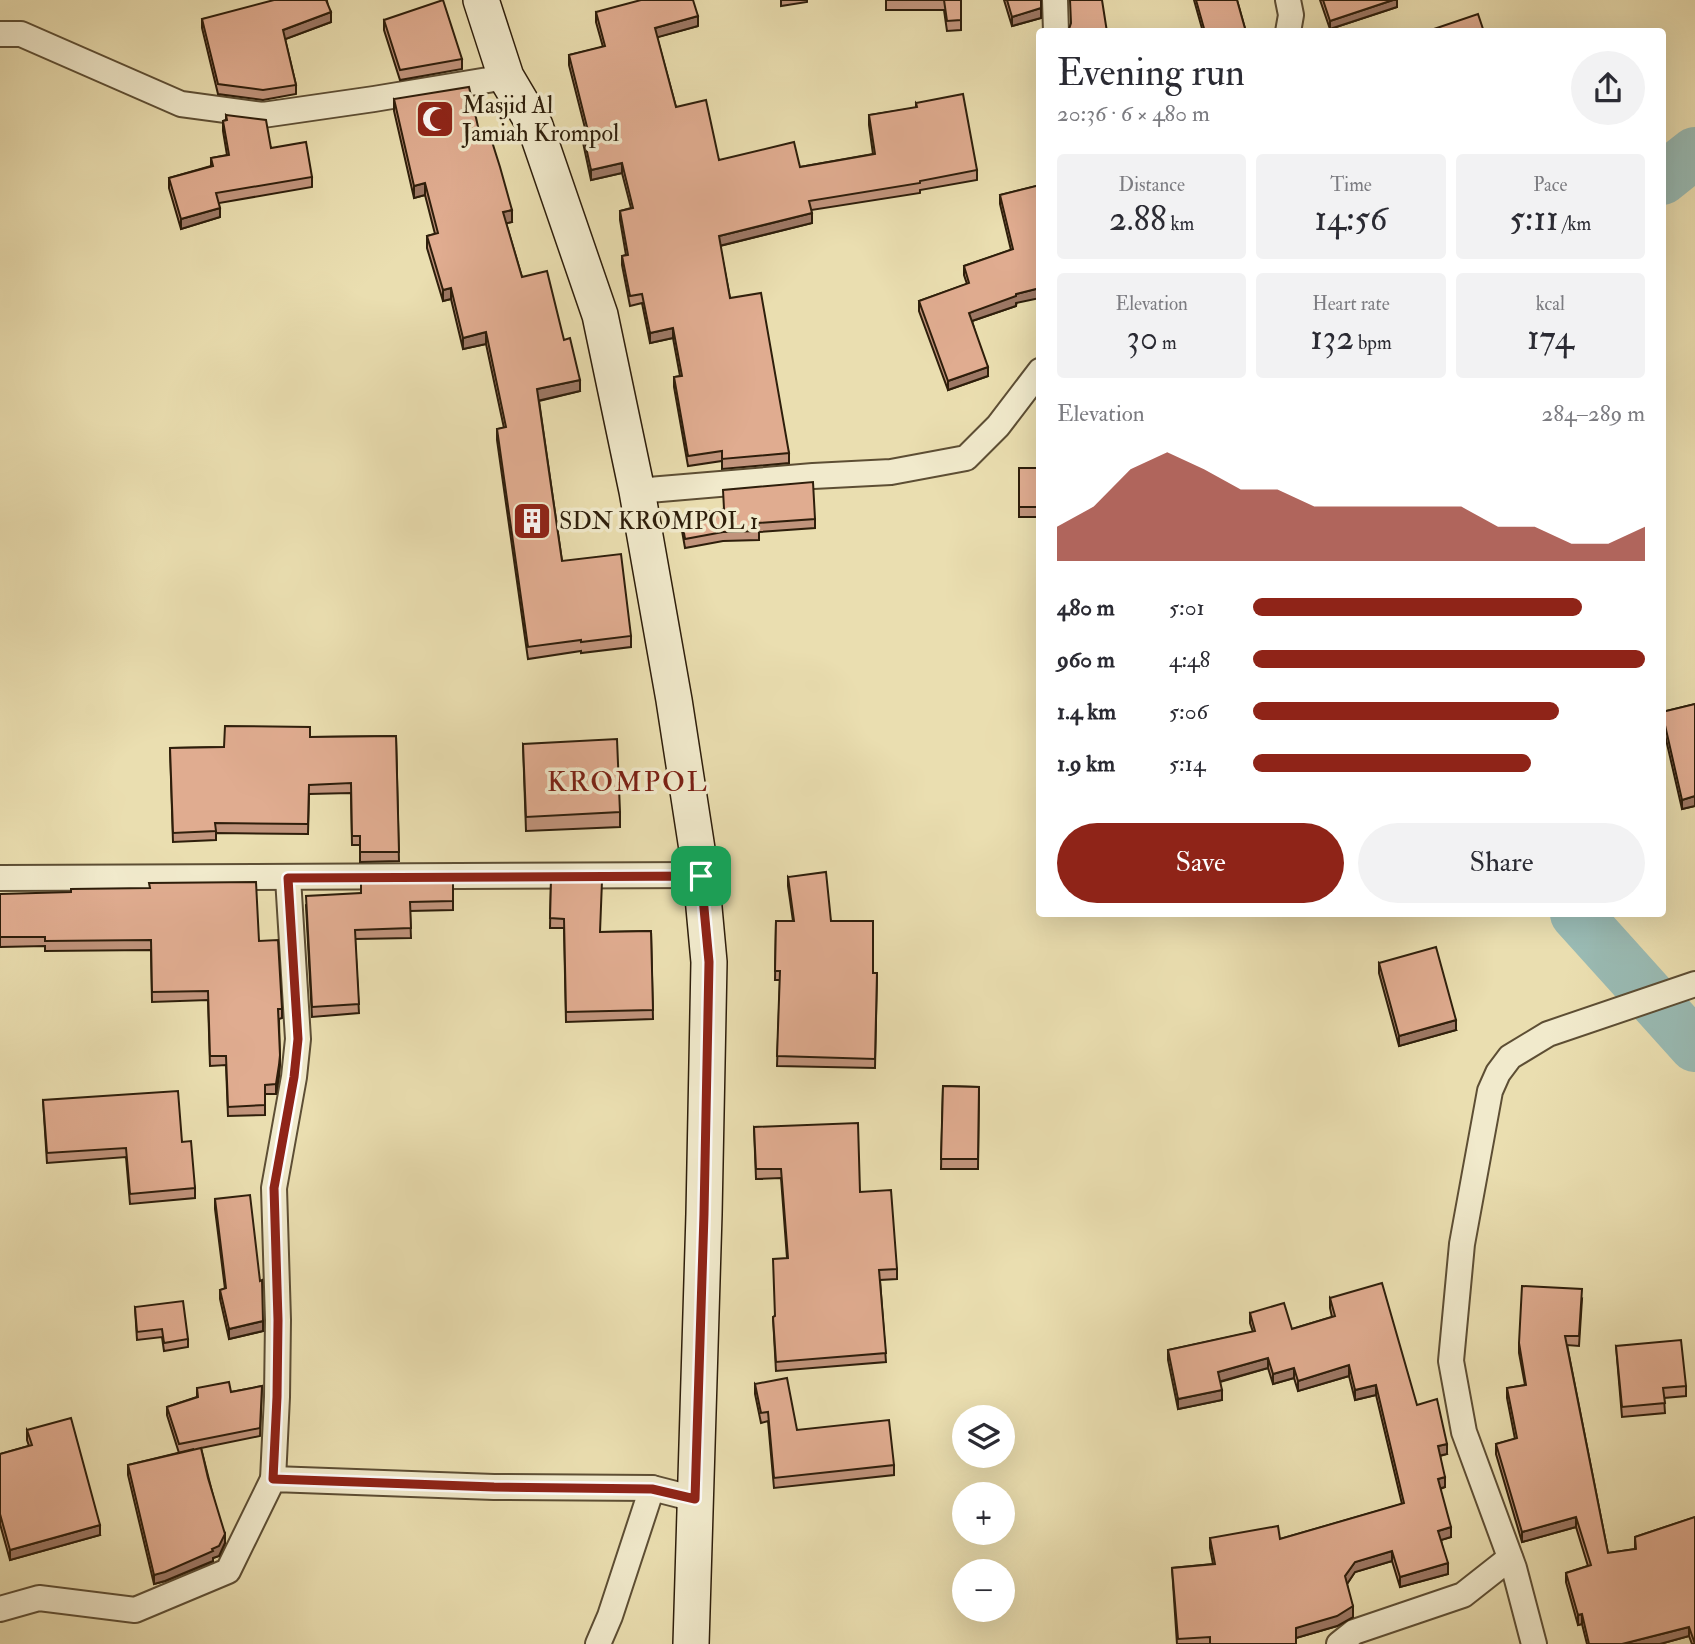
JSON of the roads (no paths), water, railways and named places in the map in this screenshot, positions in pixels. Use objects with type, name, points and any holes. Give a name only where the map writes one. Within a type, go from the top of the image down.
[{"type":"street","points":[[1055,0],[1056,28]]},
{"type":"street","points":[[1288,0],[1291,15],[1289,28]]},
{"type":"street","points":[[487,2],[506,77],[535,126],[600,315],[637,491],[674,700],[701,876],[709,962],[691,1644]]},
{"type":"street","points":[[0,34],[21,34],[180,104],[263,115],[506,77]]},
{"type":"street","points":[[637,491],[891,472],[966,458],[998,426],[1036,375]]},
{"type":"street","points":[[0,878],[701,876]]},
{"type":"street","points":[[0,1609],[39,1598],[135,1611],[228,1571],[273,1479],[278,1320],[274,1188],[298,1039],[288,878]]},
{"type":"street","points":[[1534,1644],[1510,1558],[1464,1432],[1451,1361],[1462,1244],[1490,1091],[1498,1073],[1510,1057],[1548,1034],[1695,984]]},
{"type":"street","points":[[273,1479],[494,1487],[652,1489],[695,1499]]},
{"type":"street","points":[[598,1644],[610,1616],[652,1489]]},
{"type":"street","points":[[1339,1644],[1354,1632],[1463,1595],[1510,1558]]},
{"type":"waterway","points":[[1666,176],[1695,153]]},
{"type":"waterway","points":[[1579,917],[1695,1046]]},
{"type":"place","name":"Masjid Al Jamiah Krompol","points":[[435,119]]},
{"type":"place","name":"SDN KROMPOL 1","points":[[532,521]]},
{"type":"district","name":"KROMPOL","points":[[628,782]]}]
